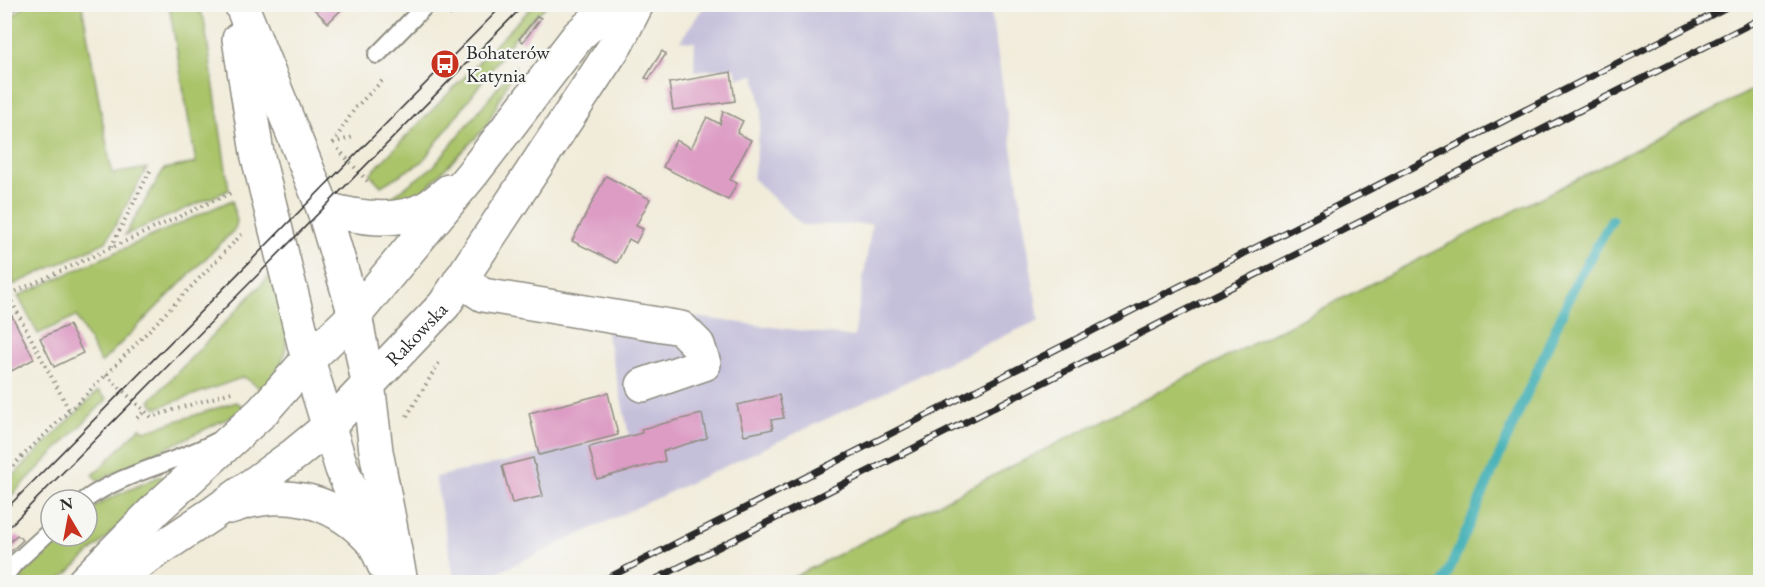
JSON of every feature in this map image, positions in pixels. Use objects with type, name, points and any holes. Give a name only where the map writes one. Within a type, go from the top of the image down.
[{"type":"street","points":[[233,4],[257,153],[308,360],[342,469],[392,582]]},
{"type":"street","points":[[241,4],[323,208],[355,315],[368,383],[376,451],[401,582]]},
{"type":"street","points":[[84,582],[240,429],[262,412],[308,360],[355,315],[472,174],[574,41],[613,4]]},
{"type":"street","name":"Rakowska","points":[[110,582],[212,514],[328,427],[444,305],[617,43],[637,4]]},
{"type":"street","points":[[323,208],[373,218],[396,217],[424,209],[472,174]]},
{"type":"street","points":[[460,280],[483,295],[681,328],[698,345],[704,364],[644,385]]},
{"type":"street","points":[[212,514],[246,502],[283,496],[311,501],[342,514],[357,524],[374,544]]},
{"type":"lane","points":[[378,55],[425,5]]},
{"type":"lane","points":[[99,492],[124,479],[210,445],[240,429]]},
{"type":"lane","points":[[4,577],[39,542]]},
{"type":"path","points":[[4,17],[20,4]]},
{"type":"path","points":[[111,248],[152,167]]},
{"type":"path","points":[[6,296],[239,189]]},
{"type":"path","points":[[4,474],[249,227]]},
{"type":"path","points":[[4,250],[6,296],[69,410]]},
{"type":"path","points":[[137,418],[145,411]]},
{"type":"shaded area","points":[[705,5],[990,5],[1039,320],[477,582],[455,582],[435,477],[629,435],[605,325],[620,305],[694,317],[854,337],[872,224],[802,225],[753,179],[762,111],[755,75],[738,78],[735,68],[694,71],[695,42],[680,41]]},
{"type":"green space","points":[[26,5],[82,5],[112,174],[147,168],[106,242],[13,285],[4,155],[4,23]]},
{"type":"green space","points":[[169,5],[197,5],[204,19],[229,190],[125,235],[164,169],[196,163]]},
{"type":"green space","points":[[534,5],[547,5],[516,36],[422,162],[381,186],[370,174]]},
{"type":"green space","points":[[516,65],[486,127],[419,195],[387,206],[388,200],[434,166]]},
{"type":"green space","points":[[1760,86],[1760,582],[784,582]]},
{"type":"green space","points":[[232,200],[237,221],[235,229],[101,363],[76,316],[38,334],[18,296]]},
{"type":"green space","points":[[276,269],[285,320],[285,349],[273,378],[261,393],[257,386],[244,377],[157,408],[150,401]]},
{"type":"green space","points":[[98,391],[107,399],[5,502],[5,484]]},
{"type":"green space","points":[[236,402],[247,409],[98,481],[93,475],[140,428],[145,431]]},
{"type":"green space","points":[[160,476],[164,478],[164,485],[99,544],[99,504]]},
{"type":"green space","points":[[48,548],[95,548],[58,582],[15,582]]},
{"type":"building","points":[[309,4],[347,4],[328,23]]},
{"type":"building","points":[[537,16],[541,18],[523,42],[519,39]]},
{"type":"building","points":[[662,51],[666,54],[649,79],[645,78]]},
{"type":"building","points":[[731,72],[735,101],[673,110],[669,83]]},
{"type":"building","points":[[723,111],[743,121],[737,133],[751,140],[730,180],[737,183],[728,200],[663,167],[676,140],[691,148],[707,117],[720,124]]},
{"type":"building","points":[[606,176],[650,199],[636,226],[643,229],[636,243],[629,239],[617,263],[572,241]]},
{"type":"building","points":[[12,316],[34,359],[4,375],[4,320]]},
{"type":"building","points":[[69,325],[83,353],[54,367],[40,338]]},
{"type":"building","points":[[608,393],[618,435],[539,455],[529,413]]},
{"type":"building","points":[[779,395],[784,418],[771,420],[773,429],[744,435],[737,405]]},
{"type":"building","points":[[702,414],[707,438],[663,451],[665,461],[597,479],[589,447],[642,433],[641,429]]},
{"type":"building","points":[[533,458],[543,496],[512,503],[502,466]]},
{"type":"building","points":[[17,535],[23,540],[7,555],[4,548]]},
{"type":"waterway","points":[[1444,582],[1576,282],[1612,220]]},
{"type":"tram line","points":[[4,511],[504,4]]},
{"type":"tram line","points":[[4,532],[525,4]]},
{"type":"railway","points":[[600,582],[1733,4]]},
{"type":"railway","points":[[650,582],[1760,19]]},
{"type":"place","name":"Bohaterów Katynia","points":[[445,64]]}]
